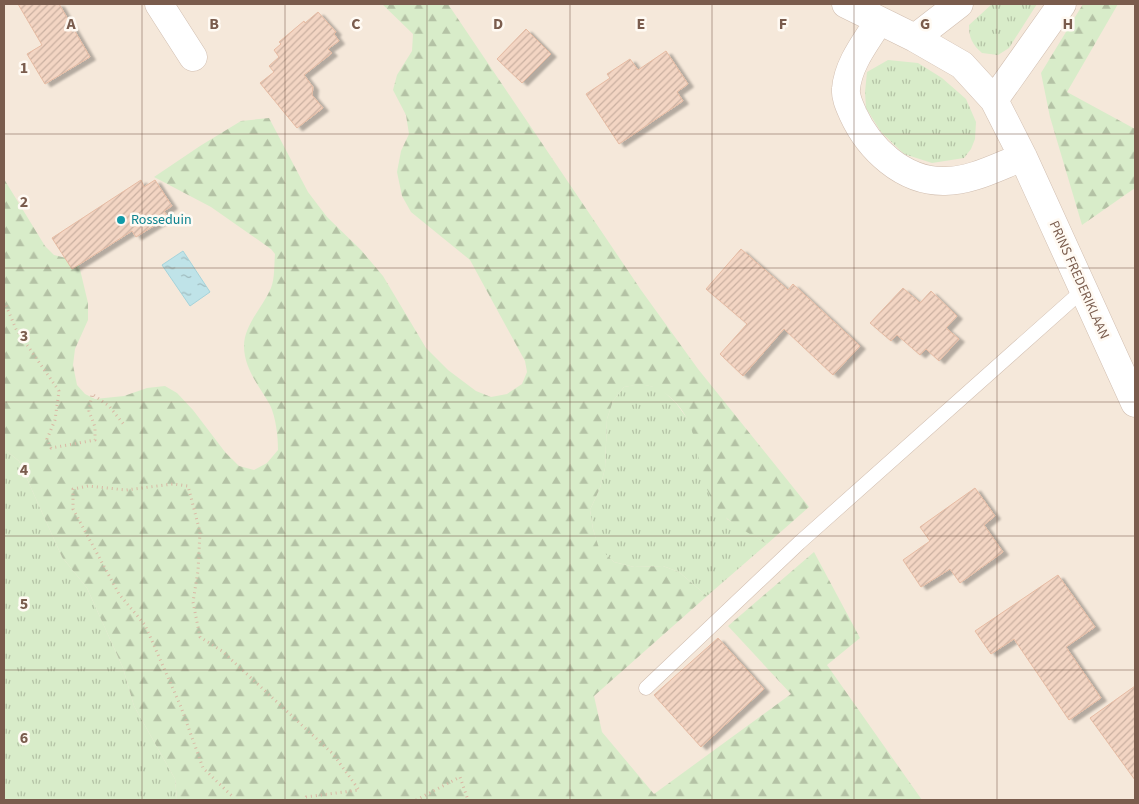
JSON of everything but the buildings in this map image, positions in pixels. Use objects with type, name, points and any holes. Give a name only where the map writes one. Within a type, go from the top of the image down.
[{"type":"street","points":[[159,4],[193,57]]},
{"type":"street","name":"PRINS FREDERIKLAAN","points":[[846,4],[915,38],[962,65],[994,100],[1023,157],[1135,403]]},
{"type":"street","points":[[915,38],[959,4]]},
{"type":"street","points":[[994,100],[1062,4]]},
{"type":"street","points":[[879,21],[851,66],[846,90],[850,109],[861,131],[878,150],[893,163],[915,176],[944,181],[970,177],[1023,157]]},
{"type":"lane","points":[[646,688],[799,543],[1083,290]]},
{"type":"path","points":[[4,301],[16,329],[59,392],[55,420],[47,439],[52,448],[94,440],[95,426],[89,411],[92,394],[108,406],[125,426]]},
{"type":"path","points":[[232,800],[232,796],[202,768],[181,707],[145,625],[120,594],[73,509],[73,489],[88,486],[126,490],[173,484],[188,486],[200,532],[198,571],[193,602],[200,636],[222,651],[333,754],[359,790],[306,797],[304,800]]},
{"type":"path","points":[[416,800],[460,777],[468,800]]},
{"type":"shaded area","points":[[4,4],[1135,4],[1135,800],[4,800]]},
{"type":"green space","points":[[382,4],[448,4],[641,290],[698,369],[809,507],[767,544],[739,527],[720,511],[708,492],[693,435],[681,409],[670,397],[654,387],[637,385],[624,387],[613,401],[607,419],[605,468],[600,488],[590,510],[599,548],[614,562],[634,567],[663,566],[679,572],[707,596],[594,696],[602,732],[654,794],[791,694],[728,626],[814,552],[860,638],[827,665],[922,800],[177,800],[175,779],[134,706],[123,668],[87,588],[62,557],[19,461],[4,449],[4,179],[45,246],[54,255],[78,261],[88,303],[88,320],[75,349],[73,365],[77,385],[85,394],[95,399],[124,396],[147,388],[165,386],[177,393],[193,410],[225,452],[239,466],[254,470],[267,463],[278,450],[278,439],[272,410],[250,370],[244,346],[250,323],[271,288],[275,254],[271,249],[211,207],[154,177],[241,121],[269,118],[308,192],[327,217],[361,250],[383,276],[426,348],[448,370],[476,391],[491,397],[507,394],[522,384],[527,372],[525,361],[470,260],[411,212],[402,196],[397,172],[401,151],[409,134],[406,115],[393,90],[397,75],[412,51],[413,34]]},
{"type":"green space","points":[[992,4],[1037,4],[1009,48],[998,55],[982,53],[970,37],[969,30],[969,25]]},
{"type":"green space","points":[[1083,4],[1118,4],[1067,92],[1135,129],[1135,188],[1082,225],[1050,117],[1041,73]]},
{"type":"green space","points":[[888,60],[918,63],[942,78],[966,99],[976,122],[975,139],[971,149],[964,158],[932,163],[904,154],[881,132],[866,108],[865,92],[867,72]]},
{"type":"green space","points":[[640,384],[660,388],[676,403],[689,421],[727,519],[767,544],[707,596],[679,572],[663,566],[634,567],[614,562],[599,549],[590,510],[600,488],[605,468],[607,419],[613,401],[624,387]]},
{"type":"green space","points":[[4,449],[19,461],[62,557],[87,588],[123,668],[134,706],[175,779],[177,800],[4,800]]},
{"type":"water","points":[[183,251],[210,292],[190,306],[162,265]]},
{"type":"place","name":"Rosseduin","points":[[121,220]]}]
